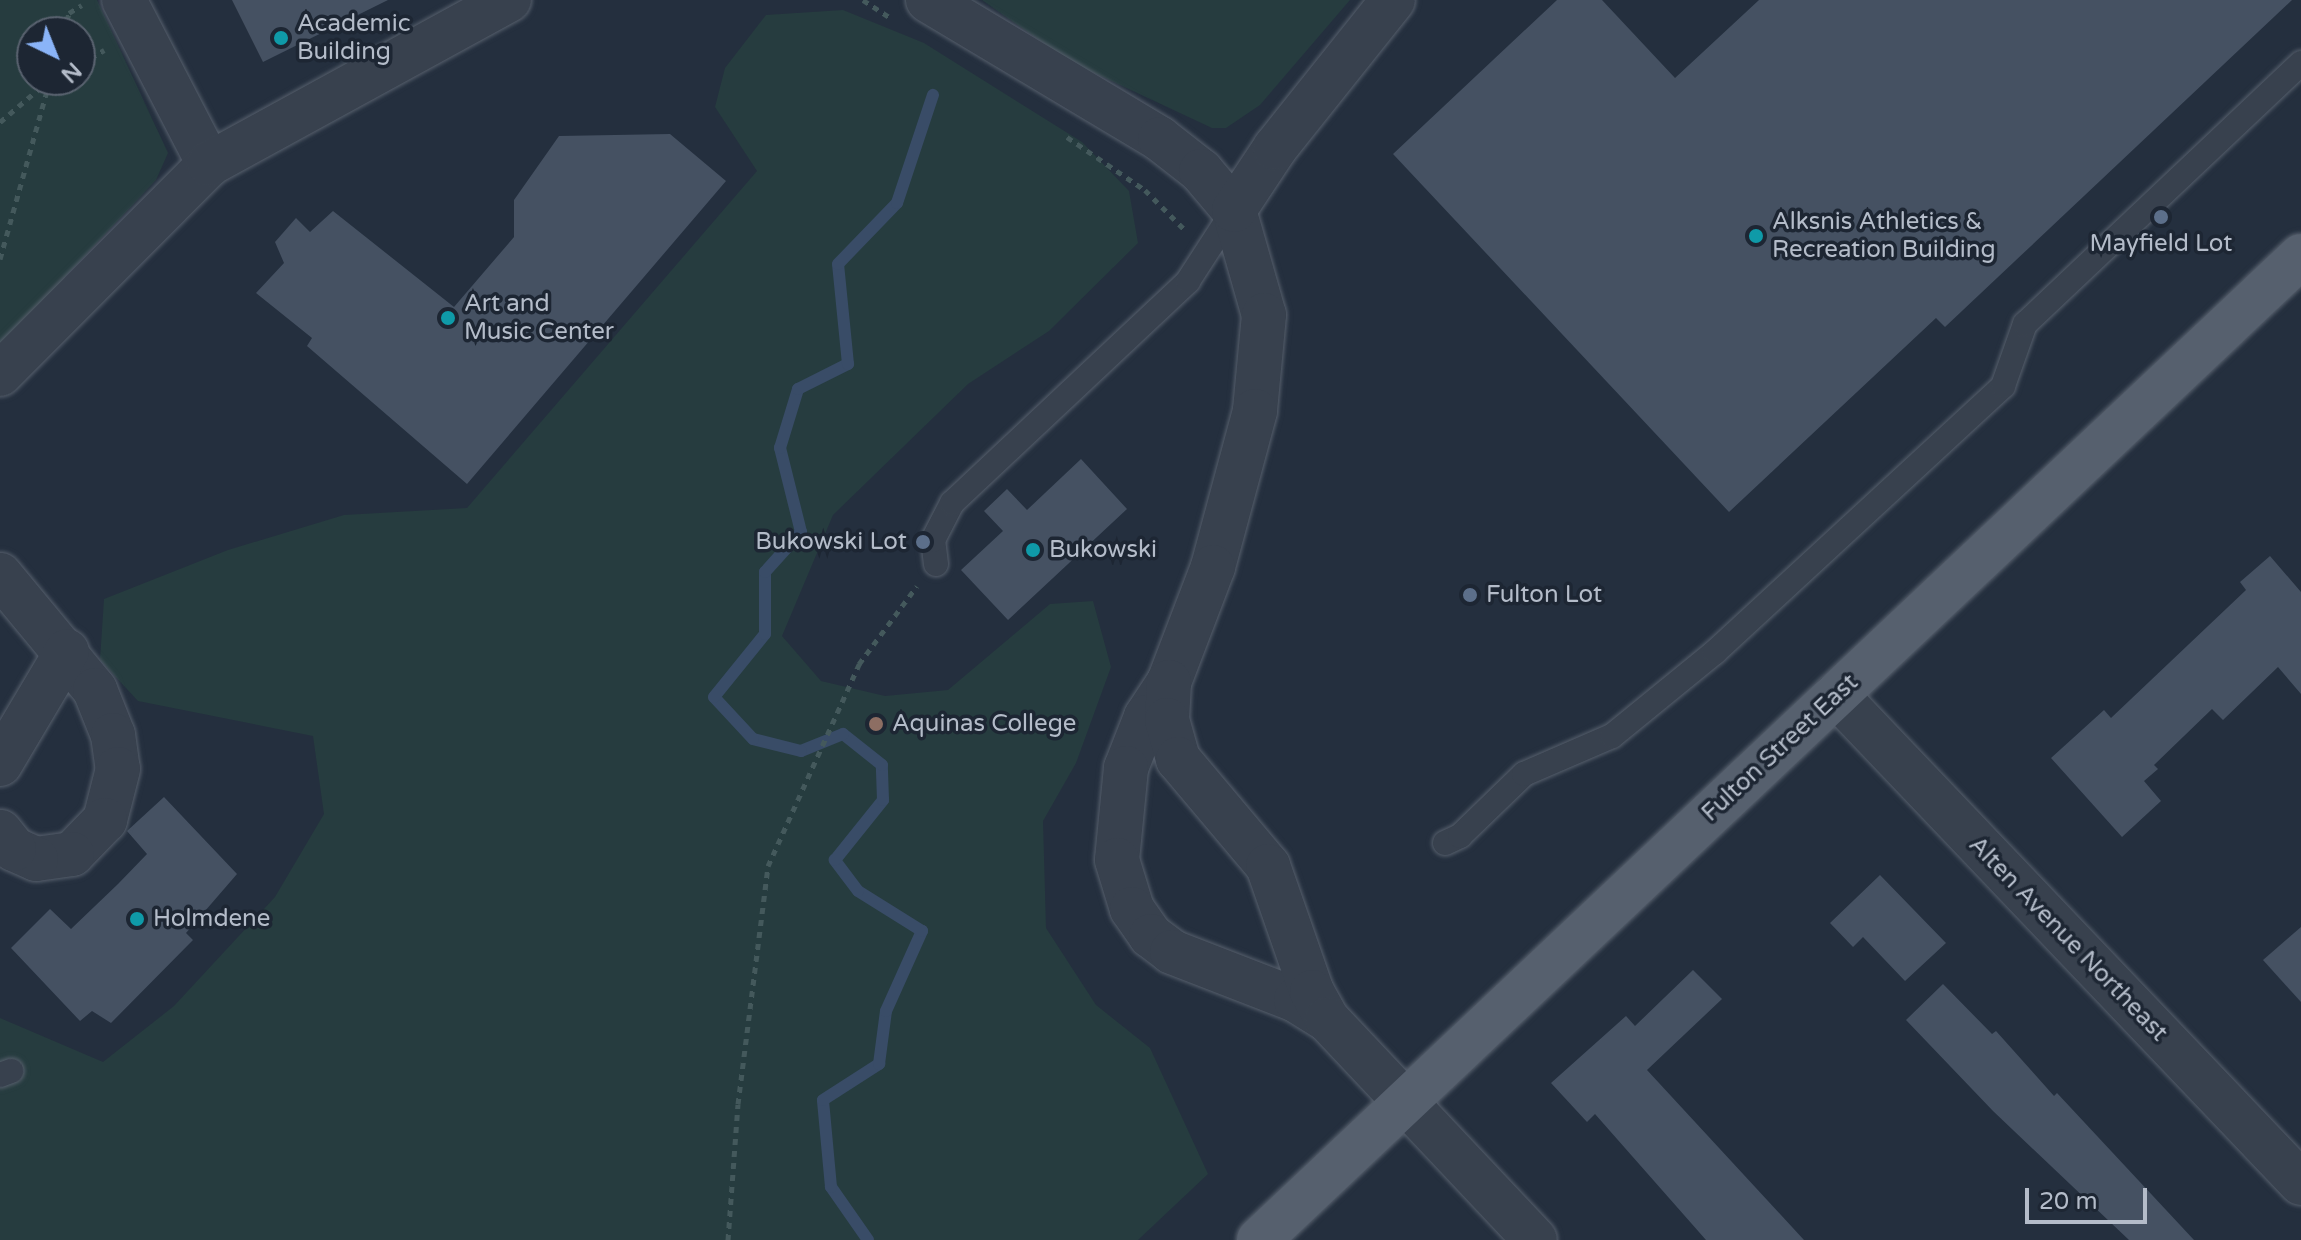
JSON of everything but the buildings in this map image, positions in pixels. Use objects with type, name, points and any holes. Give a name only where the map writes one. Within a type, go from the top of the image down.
[{"type":"main road","name":"Fulton Street East","points":[[1259,1240],[1836,695],[2295,274]]},
{"type":"street","points":[[124,0],[209,164]]},
{"type":"street","points":[[0,374],[209,164],[509,0]]},
{"type":"street","points":[[1234,210],[1275,148],[1393,0]]},
{"type":"street","points":[[915,13],[1160,139],[1201,171],[1234,210],[1264,315],[1255,411],[1221,544],[1169,682],[1133,746],[1122,789],[1115,843],[1132,909],[1151,936],[1185,960],[1296,1000],[1327,1019]]},
{"type":"street","points":[[0,575],[67,651],[95,690],[113,735],[118,769],[111,806],[91,839],[54,860],[23,854],[0,832]]},
{"type":"street","points":[[0,764],[67,651]]},
{"type":"street","points":[[1169,682],[1167,720],[1178,759],[1268,866],[1312,992],[1327,1019],[1535,1240]]},
{"type":"street","name":"Alten Avenue Northeast","points":[[1836,695],[2301,1183]]},
{"type":"lane","points":[[1445,843],[1460,836],[1524,774],[1612,736],[1715,652],[2003,386],[2025,324],[2301,63]]},
{"type":"lane","points":[[936,564],[933,540],[952,503],[1198,270],[1234,210]]},
{"type":"path","points":[[68,16],[91,0]]},
{"type":"path","points":[[863,0],[915,13]]},
{"type":"path","points":[[0,122],[31,96]]},
{"type":"path","points":[[0,259],[46,96]]},
{"type":"path","points":[[1055,129],[1161,204],[1184,230],[1198,270]]},
{"type":"path","points":[[728,1240],[738,1104],[768,866],[859,664],[936,564]]},
{"type":"green space","points":[[0,0],[97,0],[168,153],[156,180],[0,346]]},
{"type":"green space","points":[[982,0],[1350,0],[1260,105],[1226,128],[1212,128],[1069,61]]},
{"type":"green space","points":[[843,10],[924,43],[1082,142],[1129,191],[1138,243],[1049,331],[968,384],[833,515],[782,636],[821,681],[885,696],[948,690],[1050,604],[1093,601],[1111,667],[1076,763],[1043,821],[1046,928],[1096,1005],[1150,1048],[1208,1174],[1138,1240],[0,1240],[0,1018],[103,1062],[174,1006],[275,897],[324,814],[313,736],[138,701],[100,660],[104,599],[228,550],[344,515],[467,508],[757,171],[715,107],[725,68],[766,15]]},
{"type":"waterway","points":[[868,1240],[831,1187],[823,1100],[879,1064],[886,1011],[922,931],[858,891],[835,860],[883,800],[882,765],[843,734],[801,751],[753,739],[714,697],[765,634],[765,572],[801,532],[780,448],[798,389],[848,364],[838,264],[897,203],[933,95]]},
{"type":"place","name":"Academic Building","points":[[281,38]]},
{"type":"place","name":"Mayfield Lot","points":[[2161,217]]},
{"type":"place","name":"Alksnis Athletics & Recreation Building","points":[[1756,236]]},
{"type":"place","name":"Art and Music Center","points":[[448,318]]},
{"type":"place","name":"Bukowski Lot","points":[[923,542]]},
{"type":"place","name":"Bukowski","points":[[1033,550]]},
{"type":"place","name":"Fulton Lot","points":[[1470,595]]},
{"type":"place","name":"Aquinas College","points":[[876,724]]},
{"type":"place","name":"Holmdene","points":[[137,919]]}]
